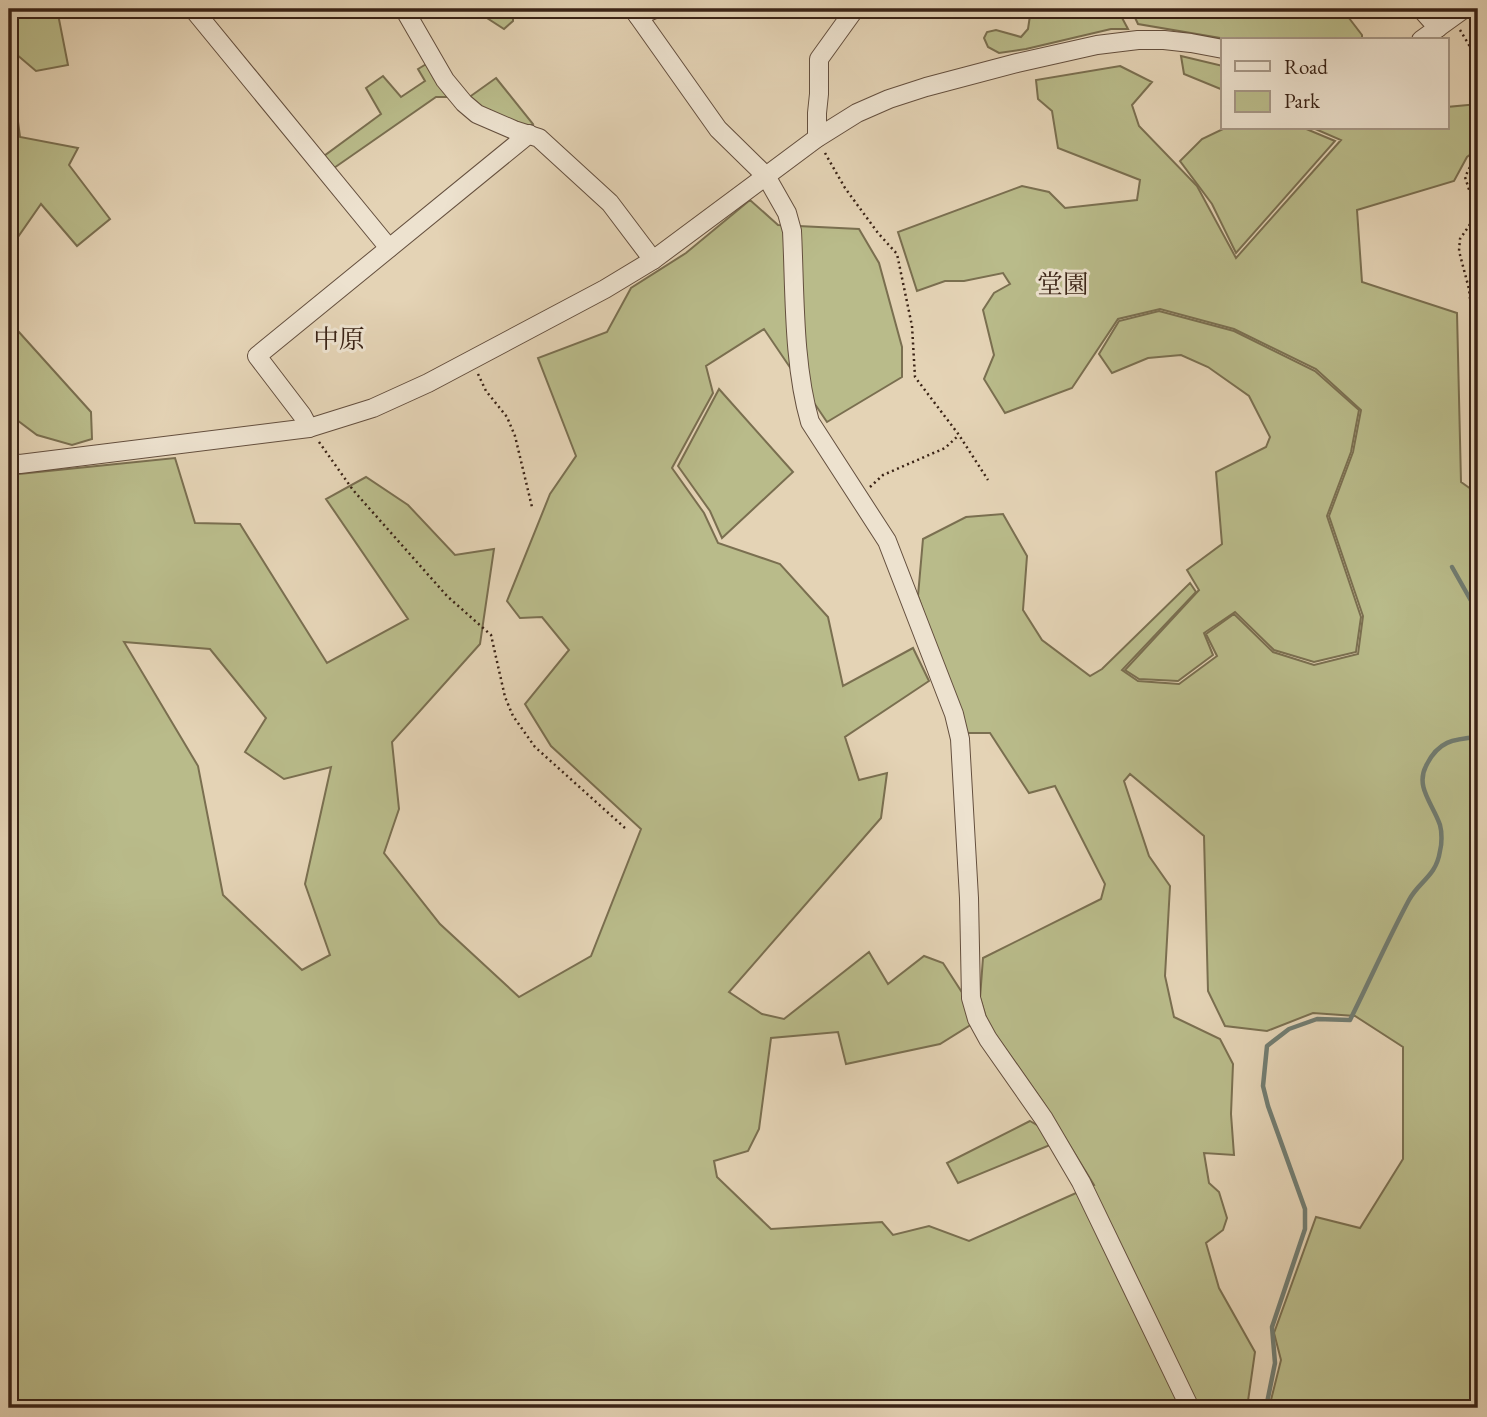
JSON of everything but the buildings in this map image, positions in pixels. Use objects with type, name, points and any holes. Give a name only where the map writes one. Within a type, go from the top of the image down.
[{"type":"street","points":[[193,9],[389,248]]},
{"type":"street","points":[[404,9],[445,80],[464,103],[477,114],[539,138],[610,203],[653,260]]},
{"type":"street","points":[[655,9],[635,13],[718,129],[766,176],[787,213],[792,231],[798,348],[804,403],[810,422],[887,541],[954,714],[960,739],[969,898],[971,998],[977,1019],[1044,1119],[1081,1182],[1190,1408]]},
{"type":"street","points":[[817,138],[819,59],[855,9]]},
{"type":"street","points":[[1421,9],[1451,19]]},
{"type":"street","points":[[1424,38],[1451,19]]},
{"type":"street","points":[[9,463],[20,464],[309,428],[334,422],[428,383],[605,289],[653,260],[817,138],[857,113],[889,99],[1017,63],[1097,45],[1164,40],[1221,49]]},
{"type":"street","points":[[309,428],[257,356],[529,134]]},
{"type":"path","points":[[1451,19],[1478,60]]},
{"type":"path","points":[[817,138],[845,188],[897,254],[912,326],[915,377],[959,435],[988,480]]},
{"type":"path","points":[[1478,160],[1469,167],[1465,177],[1474,205],[1473,220],[1460,239],[1459,251],[1469,289],[1477,360],[1473,413],[1478,414]]},
{"type":"path","points":[[470,359],[486,391],[507,417],[516,436],[532,507]]},
{"type":"path","points":[[309,428],[361,499],[447,596],[491,635],[505,697],[513,716],[535,747],[625,828]]},
{"type":"path","points":[[860,497],[883,475],[945,448],[959,435]]},
{"type":"green space","points":[[9,9],[57,9],[68,65],[36,71],[9,48]]},
{"type":"green space","points":[[473,9],[517,9],[513,11],[513,21],[504,29]]},
{"type":"green space","points":[[1031,9],[1111,9],[1120,14],[1128,29],[1111,29],[999,53],[988,47],[984,38],[987,32],[996,30],[1021,37],[1028,29]]},
{"type":"green space","points":[[1131,9],[1342,9],[1362,38],[1221,38],[1138,24]]},
{"type":"green space","points":[[9,53],[20,137],[78,148],[69,165],[110,219],[77,246],[41,204],[9,247]]},
{"type":"green space","points":[[1181,56],[1221,66],[1221,89],[1184,74]]},
{"type":"green space","points":[[428,63],[449,97],[436,97],[334,168],[324,156],[381,114],[366,88],[383,76],[401,97],[425,81],[418,69]]},
{"type":"green space","points":[[1120,66],[1152,82],[1132,105],[1139,126],[1197,186],[1236,258],[1341,140],[1318,130],[1448,130],[1448,107],[1478,104],[1478,149],[1467,157],[1454,181],[1357,210],[1362,282],[1457,313],[1461,482],[1478,494],[1478,1408],[1269,1408],[1281,1360],[1274,1333],[1316,1217],[1360,1228],[1403,1159],[1403,1047],[1355,1016],[1313,1013],[1267,1031],[1225,1026],[1208,991],[1204,836],[1130,774],[1124,781],[1149,856],[1170,886],[1165,976],[1174,1017],[1220,1039],[1233,1064],[1231,1114],[1234,1155],[1204,1153],[1209,1183],[1219,1192],[1227,1218],[1223,1230],[1206,1243],[1219,1288],[1255,1352],[1247,1408],[9,1408],[9,475],[175,458],[195,523],[240,524],[327,663],[408,619],[326,499],[366,477],[408,505],[455,555],[494,549],[480,644],[392,742],[399,809],[384,853],[440,924],[519,997],[591,956],[641,829],[551,746],[525,704],[569,650],[542,617],[520,618],[507,601],[550,494],[576,456],[538,358],[607,332],[631,288],[686,253],[750,200],[778,225],[859,229],[879,263],[902,347],[902,377],[827,422],[764,329],[706,366],[713,393],[672,468],[704,513],[718,543],[780,564],[828,617],[843,686],[913,648],[929,681],[845,737],[859,780],[887,773],[881,818],[729,992],[762,1014],[784,1019],[869,952],[888,984],[924,956],[943,963],[963,994],[972,1024],[940,1044],[846,1064],[838,1032],[771,1038],[759,1129],[748,1151],[714,1161],[717,1177],[771,1229],[882,1222],[893,1235],[929,1226],[969,1241],[1094,1185],[1043,1102],[988,1024],[980,998],[983,958],[1101,899],[1105,884],[1055,786],[1029,793],[990,733],[967,733],[918,596],[923,539],[966,517],[1003,514],[1027,556],[1023,610],[1042,640],[1090,676],[1102,669],[1190,583],[1196,592],[1122,670],[1138,681],[1179,684],[1217,656],[1206,634],[1234,614],[1273,652],[1314,665],[1358,654],[1363,616],[1329,516],[1353,452],[1361,410],[1316,369],[1234,329],[1160,309],[1118,319],[1072,388],[1005,413],[984,379],[994,355],[983,310],[994,293],[1010,284],[1003,273],[964,281],[945,281],[917,291],[898,232],[1022,186],[1049,192],[1065,208],[1137,200],[1140,180],[1058,148],[1052,111],[1038,99],[1036,80]],"holes":[[[124,642],[210,649],[266,718],[245,752],[284,779],[331,767],[305,884],[330,955],[302,970],[223,895],[198,766]]]},
{"type":"green space","points":[[496,78],[533,124],[528,128],[481,110],[468,98]]},
{"type":"green space","points":[[1221,130],[1309,130],[1335,141],[1236,253],[1212,204],[1180,161],[1202,139]]},
{"type":"green space","points":[[1159,311],[1234,331],[1315,371],[1359,410],[1351,452],[1327,516],[1361,617],[1356,652],[1314,662],[1274,650],[1235,612],[1204,633],[1213,655],[1178,681],[1139,679],[1125,670],[1199,590],[1187,570],[1222,544],[1216,472],[1266,447],[1270,437],[1249,396],[1208,367],[1181,355],[1148,358],[1112,373],[1099,354],[1119,321]]},
{"type":"green space","points":[[9,321],[91,412],[92,439],[72,445],[37,435],[9,414]]},
{"type":"green space","points":[[719,389],[793,472],[722,538],[710,511],[678,466]]},
{"type":"green space","points":[[1030,1121],[1042,1128],[1050,1145],[958,1183],[947,1163]]},
{"type":"waterway","points":[[1452,567],[1478,613]]},
{"type":"waterway","points":[[1266,1408],[1275,1363],[1272,1327],[1305,1229],[1305,1209],[1263,1086],[1267,1046],[1289,1029],[1317,1019],[1350,1020],[1409,900],[1438,860],[1441,831],[1424,788],[1423,774],[1426,766],[1441,746],[1478,737]]},
{"type":"district","name":"堂園","points":[[1063,284]]},
{"type":"district","name":"中原","points":[[339,339]]}]
